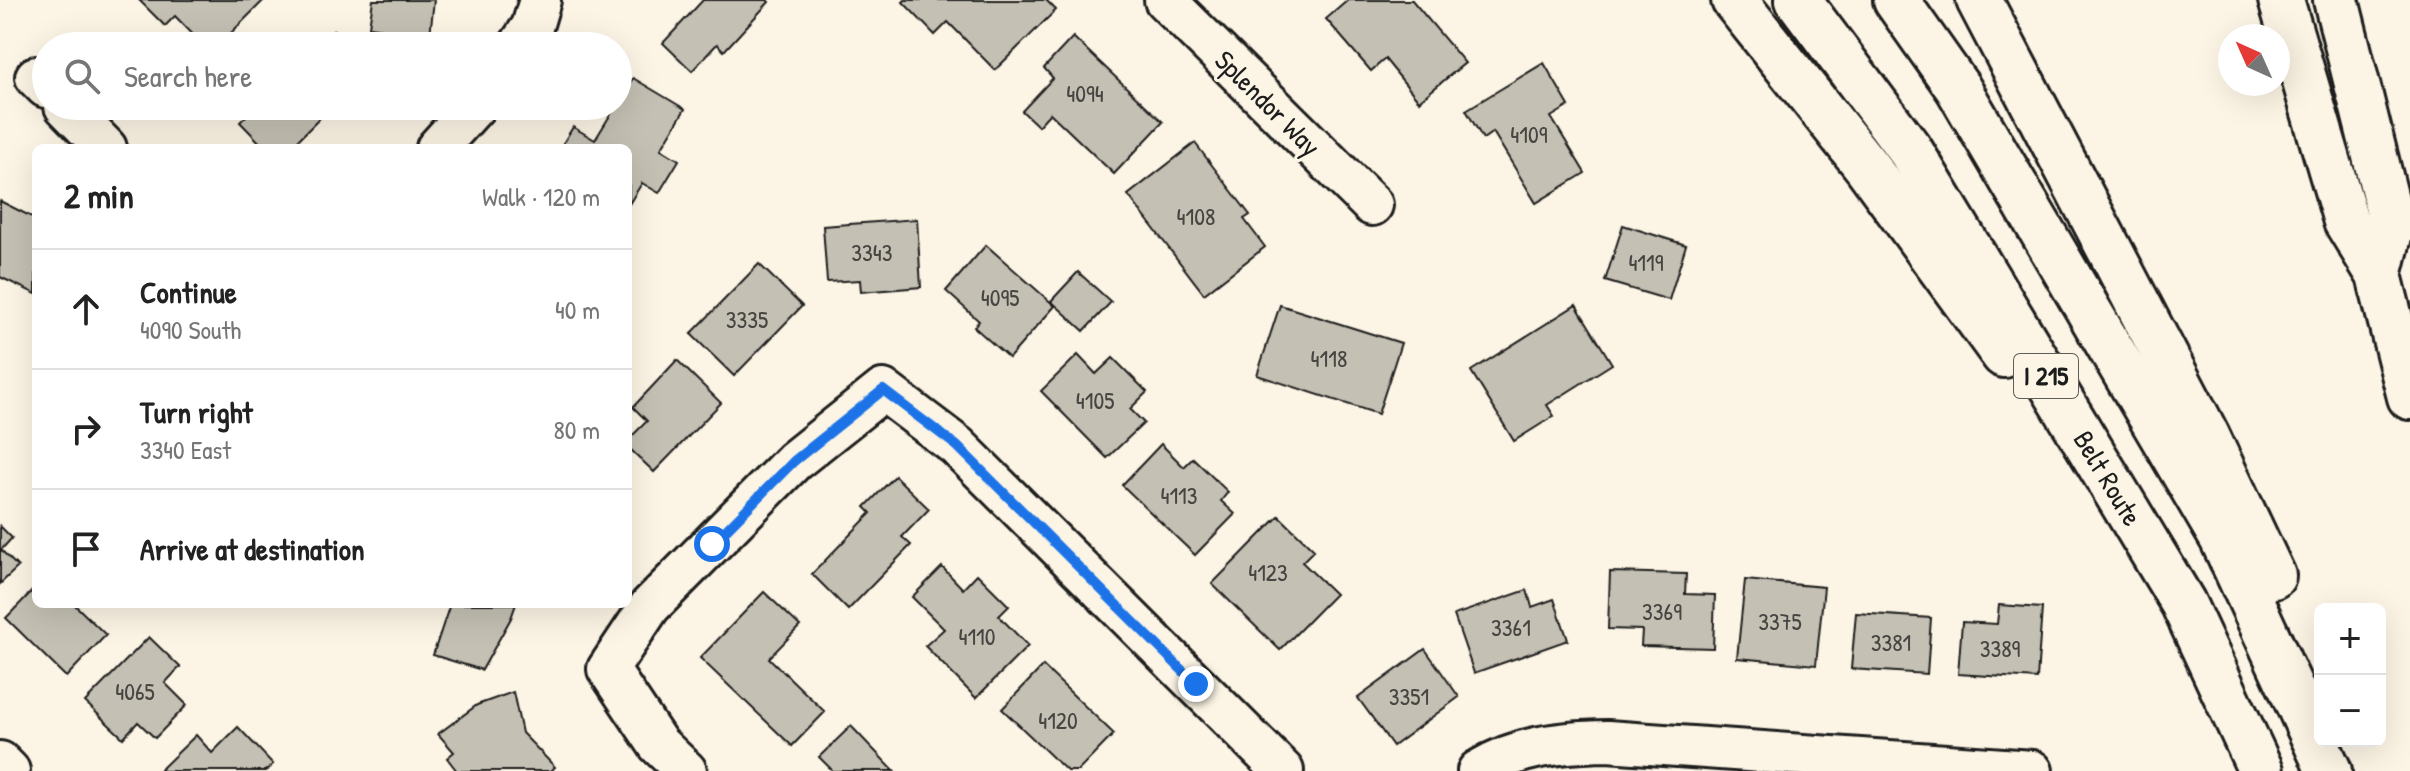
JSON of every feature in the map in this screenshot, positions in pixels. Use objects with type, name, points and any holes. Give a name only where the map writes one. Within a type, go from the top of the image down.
[{"type":"main road","points":[[1734,0],[1867,167],[2183,603]]},
{"type":"main road","name":"Belt Route","points":[[1798,0],[1910,150],[2183,603],[2261,771]]},
{"type":"main road","name":"I 215","points":[[1896,0],[1958,88],[2222,538],[2329,771]]},
{"type":"main road","points":[[1979,0],[2206,434],[2318,675]]},
{"type":"main road","points":[[2281,0],[2346,221],[2379,275],[2410,397]]},
{"type":"main road","points":[[2336,0],[2392,224],[2379,275]]},
{"type":"main road","points":[[2348,747],[2358,771]]},
{"type":"street","points":[[529,32],[540,0]]},
{"type":"street","name":"Splendor Way","points":[[1165,0],[1372,205]]},
{"type":"street","points":[[79,120],[102,144]]},
{"type":"street","points":[[441,144],[462,120]]},
{"type":"street","points":[[686,771],[658,744],[608,669],[650,606],[794,461],[883,390],[957,446],[1283,771]]},
{"type":"street","points":[[1478,771],[1531,747],[1607,741],[2032,771]]},
{"type":"street","points":[[0,762],[9,771]]},
{"type":"building","points":[[139,0],[264,0],[232,32],[190,32],[175,16],[165,26]]},
{"type":"building","points":[[373,0],[434,0],[430,32],[369,27]]},
{"type":"building","points":[[703,0],[769,2],[724,51],[717,44],[692,71],[663,43]]},
{"type":"building","points":[[1046,0],[1056,10],[995,70],[948,22],[935,35],[903,2]]},
{"type":"building","points":[[1348,0],[1412,0],[1465,63],[1419,101],[1385,59],[1371,71],[1326,19]]},
{"type":"building","points":[[1073,37],[1163,122],[1114,174],[1050,113],[1038,126],[1022,111],[1053,78],[1044,68]]},
{"type":"building","points":[[1544,63],[1569,106],[1551,117],[1585,173],[1536,203],[1493,132],[1483,139],[1466,110]]},
{"type":"building","points":[[632,80],[685,109],[661,149],[679,160],[659,193],[642,183],[632,199],[632,144],[562,144],[573,127],[595,140],[607,120],[632,120]]},
{"type":"building","points":[[318,120],[294,144],[261,144],[240,122]]},
{"type":"building","points":[[1195,143],[1250,215],[1244,219],[1265,247],[1204,294],[1128,195]]},
{"type":"building","points":[[0,201],[32,217],[32,292],[0,277]]},
{"type":"building","points":[[917,219],[921,287],[861,292],[860,280],[827,282],[823,226]]},
{"type":"building","points":[[1623,225],[1686,245],[1669,300],[1605,281]]},
{"type":"building","points":[[986,245],[1055,306],[1009,358],[974,327],[979,321],[946,291]]},
{"type":"building","points":[[759,264],[802,306],[734,376],[691,334]]},
{"type":"building","points":[[1078,272],[1111,302],[1084,331],[1051,301]]},
{"type":"building","points":[[1280,305],[1401,343],[1378,414],[1257,375]]},
{"type":"building","points":[[1576,305],[1612,364],[1547,405],[1554,416],[1514,441],[1471,371]]},
{"type":"building","points":[[1078,355],[1096,374],[1113,358],[1147,392],[1130,409],[1144,423],[1107,458],[1041,391]]},
{"type":"building","points":[[677,360],[721,403],[654,472],[632,451],[632,436],[647,421],[633,407]]},
{"type":"building","points":[[1161,444],[1184,467],[1193,458],[1228,492],[1221,501],[1235,514],[1195,555],[1122,485]]},
{"type":"building","points":[[895,476],[929,509],[902,537],[911,545],[848,610],[812,574],[871,513],[865,507]]},
{"type":"building","points":[[1279,516],[1314,550],[1302,562],[1335,594],[1280,650],[1212,584]]},
{"type":"building","points":[[0,526],[12,538],[1,550],[18,567],[0,584]]},
{"type":"building","points":[[942,567],[963,589],[977,574],[1009,606],[999,616],[1028,646],[976,698],[925,646],[944,629],[912,597]]},
{"type":"building","points":[[1610,572],[1686,574],[1685,594],[1715,595],[1713,648],[1641,646],[1642,630],[1608,629]]},
{"type":"building","points":[[1745,580],[1824,587],[1816,665],[1737,658]]},
{"type":"building","points":[[1527,590],[1532,607],[1554,599],[1568,640],[1474,673],[1454,615]]},
{"type":"building","points":[[32,591],[32,608],[78,608],[106,635],[66,677],[6,618]]},
{"type":"building","points":[[764,592],[800,626],[769,658],[825,712],[792,746],[700,658]]},
{"type":"building","points":[[1999,605],[2042,608],[2037,679],[1958,674],[1962,622],[1997,624]]},
{"type":"building","points":[[449,608],[515,608],[482,670],[433,655]]},
{"type":"building","points":[[1856,613],[1931,618],[1927,674],[1851,669]]},
{"type":"building","points":[[149,637],[180,667],[165,683],[187,705],[155,738],[138,722],[123,738],[85,702]]},
{"type":"building","points":[[1425,649],[1459,697],[1393,746],[1358,698]]},
{"type":"building","points":[[1043,666],[1114,734],[1078,771],[1067,771],[1002,709]]},
{"type":"building","points":[[513,692],[522,733],[555,767],[551,771],[457,771],[447,758],[454,752],[438,734],[477,705]]},
{"type":"building","points":[[851,726],[894,771],[833,771],[819,757]]},
{"type":"building","points":[[238,727],[273,764],[266,771],[159,771],[196,735],[212,753]]},
{"type":"route","points":[[712,544],[794,461],[883,390],[957,446],[1196,684]]}]
